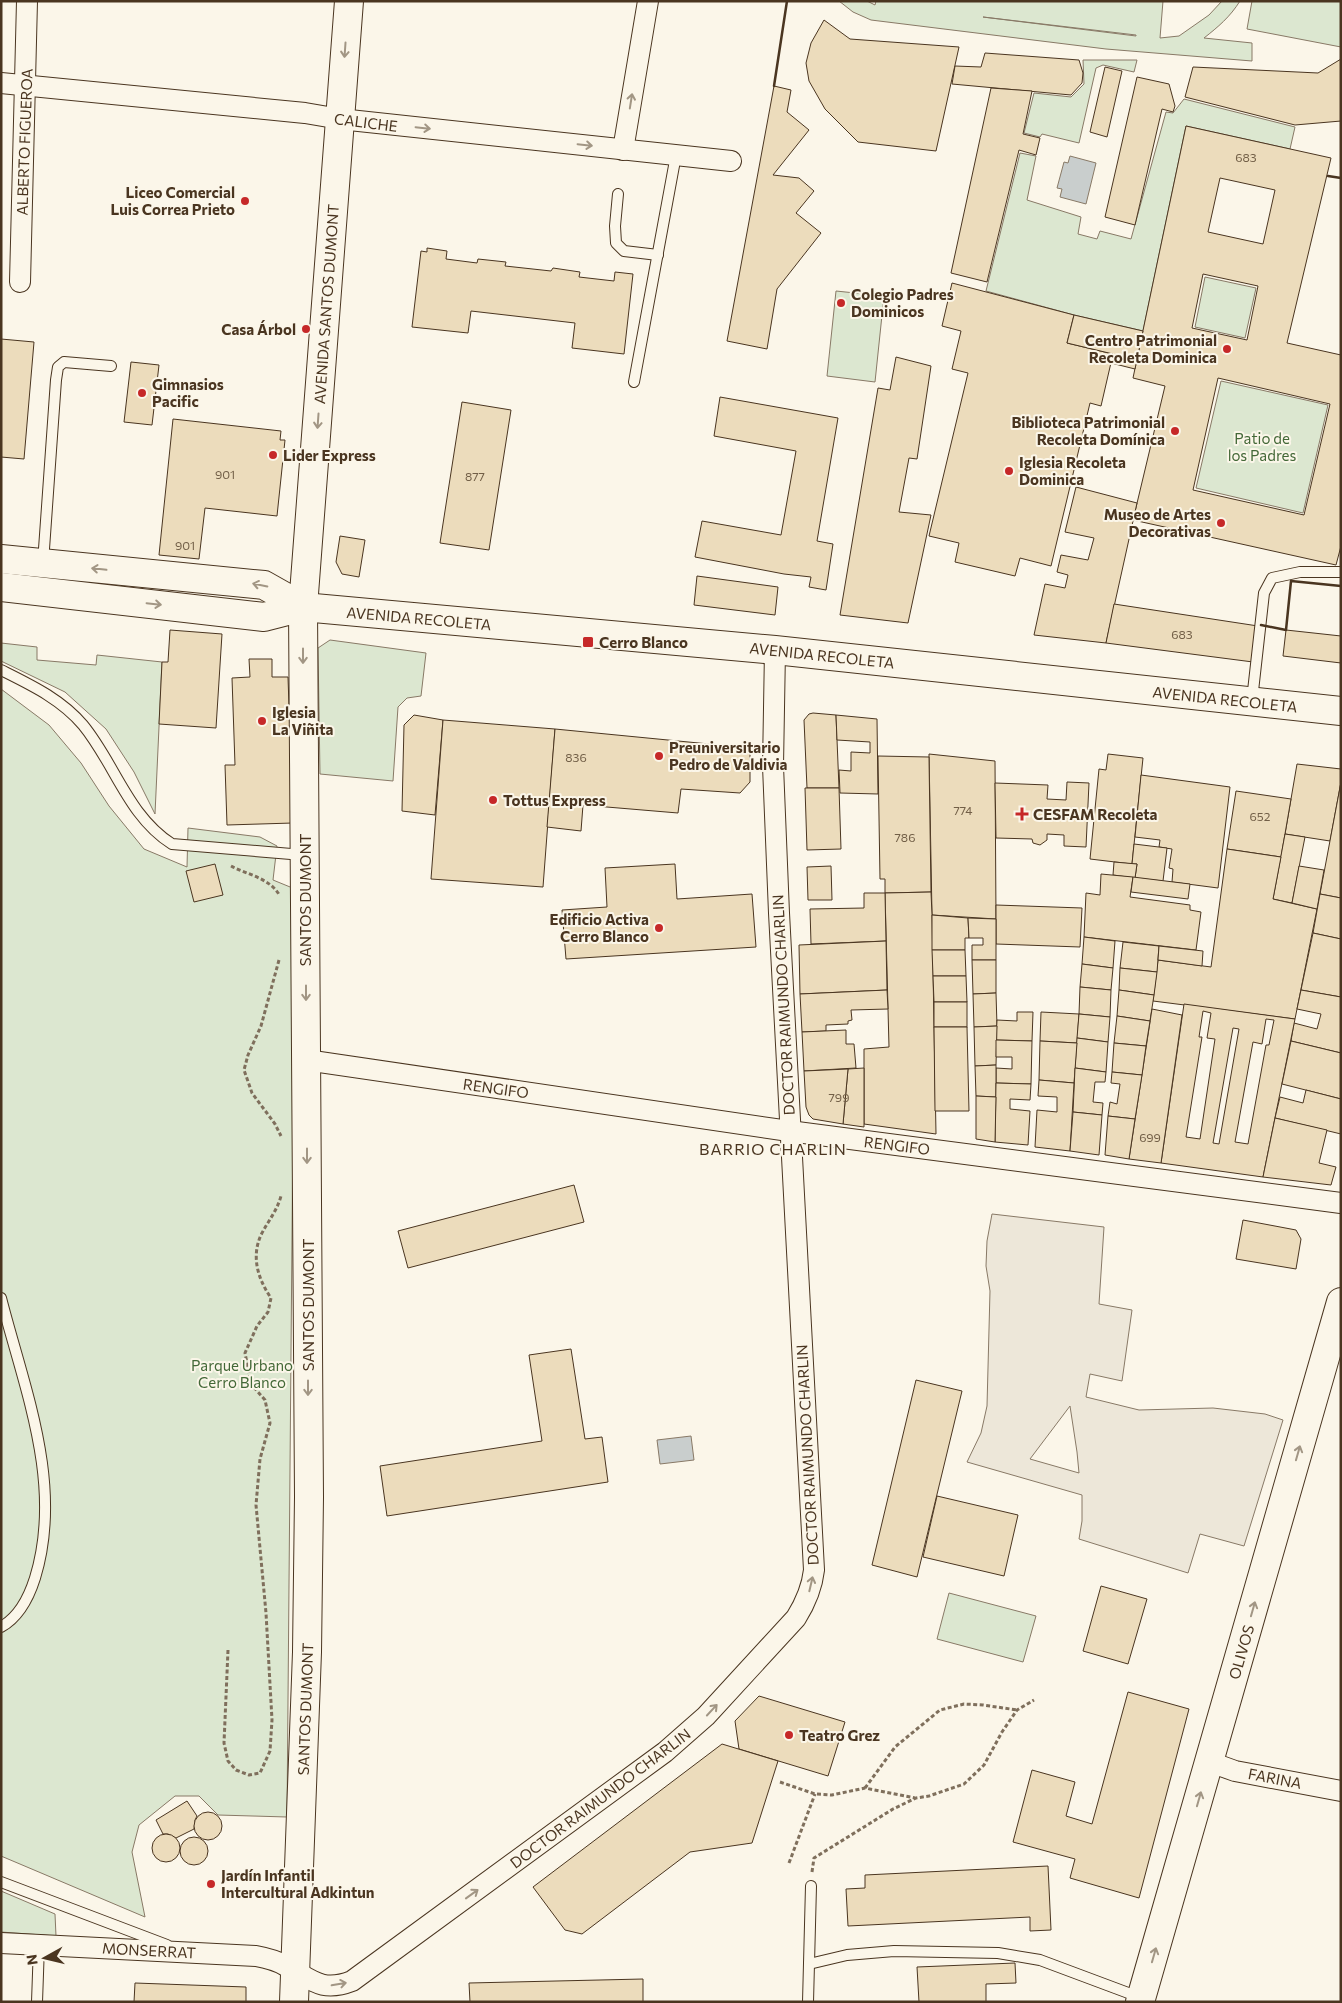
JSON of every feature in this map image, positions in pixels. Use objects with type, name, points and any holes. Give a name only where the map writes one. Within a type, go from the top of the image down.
[{"type":"main road","name":"AVENIDA SANTOS DUMONT","points":[[304,607],[349,1]]},
{"type":"main road","name":"AVENIDA RECOLETA","points":[[1,559],[264,585],[304,607]]},
{"type":"main road","name":"AVENIDA RECOLETA","points":[[1,587],[264,617],[304,607],[775,650],[1341,711]]},
{"type":"main road","name":"SANTOS DUMONT","points":[[294,2002],[307,1652],[309,1487],[304,607]]},
{"type":"main road","name":"OLIVOS","points":[[1141,2000],[1341,1302]]},
{"type":"street","name":"ALBERTO FIGUEROA","points":[[20,282],[27,1]]},
{"type":"street","points":[[623,150],[648,1]]},
{"type":"street","name":"CALICHE","points":[[1,83],[305,113],[340,119],[731,161]]},
{"type":"street","name":"DOCTOR RAIMUNDO CHARLIN","points":[[294,1971],[314,1983],[324,1986],[343,1984],[362,1975],[665,1752],[706,1716],[796,1618],[804,1606],[813,1581],[814,1570],[789,1131],[773,766],[775,650]]},
{"type":"street","name":"RENGIFO","points":[[306,1060],[789,1131],[1341,1203]]},
{"type":"street","name":"FARINA","points":[[1210,1762],[1235,1771],[1341,1791]]},
{"type":"street","name":"MONSERRAT","points":[[1,1942],[270,1958],[294,1971]]},
{"type":"lane","points":[[634,382],[676,155]]},
{"type":"lane","points":[[618,194],[615,226],[616,243],[624,251],[658,255]]},
{"type":"lane","points":[[44,563],[58,368],[64,362],[112,366]]},
{"type":"lane","points":[[1251,702],[1264,593],[1272,578],[1300,572],[1341,572]]},
{"type":"lane","points":[[1,670],[48,694],[68,709],[84,726],[98,746],[137,812],[159,836],[172,844],[305,855]]},
{"type":"lane","points":[[1,1298],[38,1438],[46,1504],[44,1547],[33,1585],[17,1614],[1,1627]]},
{"type":"lane","points":[[1,1882],[131,1933],[187,1952]]},
{"type":"lane","points":[[808,2002],[811,1886]]},
{"type":"lane","points":[[37,2002],[38,1944]]},
{"type":"lane","points":[[809,1964],[848,1955],[894,1951],[998,1953],[1040,1960],[1141,2000]]},
{"type":"path","points":[[221,848],[229,865],[244,873],[267,881],[279,893],[282,900]]},
{"type":"path","points":[[282,951],[260,1026],[244,1070],[252,1093],[276,1124],[284,1144]]},
{"type":"path","points":[[228,1650],[224,1743],[228,1761],[236,1770],[249,1775],[260,1773],[270,1751],[272,1720],[266,1613],[256,1504],[260,1459],[270,1423],[265,1400],[251,1384],[245,1353],[257,1326],[268,1312],[271,1298],[262,1286],[255,1262],[260,1236],[278,1208],[281,1193]]},
{"type":"path","points":[[814,1858],[893,1809],[916,1798],[929,1796],[964,1784],[984,1765],[1002,1732],[1017,1710],[1034,1700]]},
{"type":"path","points":[[865,1788],[895,1747],[940,1710],[964,1704],[1017,1710]]},
{"type":"path","points":[[780,1782],[816,1794],[832,1795],[865,1788],[916,1798]]},
{"type":"path","points":[[790,1863],[816,1794]]},
{"type":"green space","points":[[839,1],[867,1],[875,5],[876,1],[1163,1],[1160,38],[1179,36],[1209,15],[1222,1],[1240,1],[1224,21],[1204,38],[1252,43],[1252,61],[1106,49],[871,20],[853,12]],"holes":[[[983,17],[1136,35],[1136,36]]]},
{"type":"green space","points":[[1252,1],[1341,1],[1341,47],[1247,29]]},
{"type":"green space","points":[[1083,60],[1137,60],[1134,72],[1103,65],[1096,68],[1079,143],[1042,134],[1040,137],[1024,133],[1034,93],[1071,97],[1084,84]]},
{"type":"green space","points":[[1184,99],[1295,127],[1290,149],[1186,126],[1143,331],[1074,315],[986,291],[1020,153],[1036,156],[1027,200],[1081,217],[1078,234],[1097,239],[1100,231],[1131,239],[1166,112],[1173,113]]},
{"type":"green space","points":[[1205,277],[1256,288],[1245,338],[1195,327]]},
{"type":"green space","points":[[836,291],[884,296],[875,382],[827,376]]},
{"type":"green space","name":"Patio de los Padres","points":[[1221,381],[1328,405],[1303,513],[1196,488]]},
{"type":"green space","points":[[330,640],[426,653],[421,696],[407,698],[398,707],[393,781],[320,774],[318,648]]},
{"type":"green space","points":[[1,643],[37,647],[37,660],[96,665],[97,655],[162,662],[155,814],[134,772],[106,729],[65,692],[1,661]]},
{"type":"green space","name":"Parque Urbano Cerro Blanco","points":[[1,689],[49,725],[81,763],[109,806],[144,849],[187,867],[188,828],[260,837],[277,846],[273,880],[295,889],[287,1817],[218,1815],[199,1796],[175,1796],[139,1825],[132,1852],[145,1917],[1,1856]]},
{"type":"green space","points":[[949,1593],[1036,1616],[1023,1662],[937,1639]]},
{"type":"green space","points":[[1,1891],[55,1914],[56,1936],[1,1932]]},
{"type":"shaded area","points":[[1070,156],[1096,163],[1086,204],[1060,197],[1062,189],[1057,188],[1064,162],[1068,163]]},
{"type":"shaded area","points":[[992,1214],[1104,1227],[1099,1304],[1132,1310],[1122,1381],[1090,1374],[1086,1397],[1139,1410],[1213,1408],[1265,1414],[1283,1420],[1244,1546],[1200,1534],[1188,1573],[1079,1539],[1082,1521],[1082,1495],[967,1462],[981,1433],[987,1406],[990,1291],[986,1266],[987,1241]],"holes":[[[1070,1406],[1079,1473],[1030,1459]]]},
{"type":"shaded area","points":[[691,1436],[694,1460],[660,1464],[657,1440]]},
{"type":"building","points":[[824,20],[850,39],[959,47],[936,151],[858,142],[825,109],[809,81],[806,63],[811,43]]},
{"type":"building","points":[[985,53],[1079,60],[1083,73],[1082,83],[1071,95],[952,84],[955,66],[981,67]]},
{"type":"building","points":[[1341,59],[1341,121],[1295,125],[1185,97],[1193,67],[1318,73]]},
{"type":"building","points":[[1105,67],[1122,71],[1107,137],[1090,132]]},
{"type":"building","points":[[1137,77],[1169,84],[1175,106],[1173,112],[1162,109],[1135,225],[1105,217]]},
{"type":"building","points":[[774,86],[791,90],[787,112],[809,130],[773,175],[799,178],[814,191],[796,213],[821,233],[777,289],[767,349],[727,341]]},
{"type":"building","points":[[991,88],[1032,91],[1023,134],[1040,138],[1036,155],[1019,150],[987,282],[951,273]]},
{"type":"building","name":"Centro Patrimonial Recoleta Dominica","points":[[1186,126],[1331,158],[1287,343],[1341,355],[1341,546],[1336,565],[1133,520],[1165,386],[1133,378]],"holes":[[[1220,178],[1275,190],[1263,244],[1208,232]],[[1203,274],[1258,286],[1247,340],[1192,328]],[[1218,378],[1330,404],[1304,515],[1193,490]]]},
{"type":"building","points":[[427,248],[447,251],[446,259],[477,263],[478,259],[506,262],[505,266],[551,271],[553,268],[580,272],[579,277],[614,281],[615,272],[633,274],[624,354],[572,348],[575,323],[471,311],[468,333],[412,327],[421,251],[427,252]]},
{"type":"building","name":"Iglesia Recoleta Dominica","points":[[952,283],[1074,315],[1067,343],[1113,354],[1101,406],[1090,403],[1051,566],[1020,558],[1015,576],[955,562],[959,543],[929,536],[968,373],[952,369],[961,331],[942,326]]},
{"type":"building","points":[[1074,315],[1143,331],[1135,369],[1111,363],[1113,354],[1067,343]]},
{"type":"building","points":[[1,339],[34,342],[24,459],[1,457]]},
{"type":"building","points":[[896,357],[931,366],[917,459],[909,458],[899,512],[931,515],[908,623],[840,615],[878,388],[890,390]]},
{"type":"building","name":"Gimnasios Pacific","points":[[131,362],[159,365],[152,425],[124,422]]},
{"type":"building","points":[[720,397],[838,418],[817,541],[833,544],[826,590],[809,587],[811,577],[784,574],[695,557],[702,521],[781,535],[796,451],[714,436]]},
{"type":"building","points":[[462,402],[511,410],[489,550],[440,543]]},
{"type":"building","points":[[173,419],[281,431],[280,440],[285,440],[277,516],[205,508],[199,559],[159,555]]},
{"type":"building","points":[[1076,487],[1137,503],[1106,643],[1034,635],[1045,584],[1065,588],[1068,575],[1057,572],[1061,555],[1088,560],[1094,538],[1065,532]]},
{"type":"building","points":[[340,536],[365,540],[359,577],[342,574],[336,562]]},
{"type":"building","points":[[697,576],[778,587],[775,615],[694,605]]},
{"type":"building","points":[[1114,604],[1258,626],[1253,662],[1106,643]]},
{"type":"building","points":[[170,630],[222,634],[216,728],[159,724],[162,662],[168,662]]},
{"type":"building","points":[[1286,630],[1341,636],[1341,663],[1283,656]]},
{"type":"building","name":"Iglesia La Viñita","points":[[249,659],[272,659],[272,677],[288,677],[293,823],[227,825],[225,765],[235,765],[232,678],[250,677]]},
{"type":"building","points":[[809,714],[836,715],[839,788],[807,788],[804,720]]},
{"type":"building","points":[[414,715],[443,720],[435,815],[402,811],[404,725]]},
{"type":"building","points":[[836,715],[877,719],[878,794],[840,793],[839,770],[851,771],[851,752],[870,753],[870,742],[837,740]]},
{"type":"building","name":"Tottus Express","points":[[443,720],[555,729],[543,887],[431,879]]},
{"type":"building","points":[[555,729],[750,748],[750,782],[740,793],[681,789],[678,813],[583,805],[581,831],[547,827]]},
{"type":"building","points":[[929,754],[995,761],[996,919],[932,915]]},
{"type":"building","points":[[1108,754],[1143,758],[1132,864],[1090,859],[1099,769],[1106,770]]},
{"type":"building","points":[[878,756],[929,757],[931,892],[885,893],[885,879],[880,879]]},
{"type":"building","points":[[1297,764],[1341,769],[1341,782],[1330,841],[1285,834]]},
{"type":"building","points":[[1141,775],[1230,787],[1218,888],[1172,882],[1173,869],[1169,868],[1172,849],[1159,847],[1160,840],[1135,837]]},
{"type":"building","points":[[1067,782],[1089,783],[1086,847],[1064,846],[1064,835],[1047,834],[1047,840],[1040,845],[1033,843],[1032,839],[996,838],[995,783],[1048,785],[1047,799],[1066,800]]},
{"type":"building","points":[[1341,782],[1341,898],[1320,894]]},
{"type":"building","points":[[805,788],[839,788],[841,849],[807,850]]},
{"type":"building","points":[[1236,791],[1291,799],[1281,857],[1227,849]]},
{"type":"building","points":[[1285,834],[1305,837],[1292,903],[1273,899]]},
{"type":"building","points":[[1134,844],[1167,848],[1163,881],[1135,878],[1137,864],[1132,864]]},
{"type":"building","points":[[1227,849],[1281,857],[1273,899],[1317,909],[1295,1019],[1153,1001],[1158,960],[1211,967]]},
{"type":"building","points":[[1114,862],[1137,864],[1135,878],[1113,875]]},
{"type":"building","points":[[215,864],[223,895],[194,902],[186,871]]},
{"type":"building","name":"Edificio Activa Cerro Blanco","points":[[675,864],[677,899],[752,894],[756,947],[566,959],[562,910],[607,907],[605,868]]},
{"type":"building","points":[[831,866],[832,900],[808,900],[807,867]]},
{"type":"building","points":[[1299,866],[1324,870],[1317,909],[1292,903]]},
{"type":"building","points":[[1101,874],[1133,877],[1130,897],[1190,905],[1190,910],[1201,912],[1196,950],[1084,937],[1086,893],[1100,895]]},
{"type":"building","points":[[1133,877],[1190,884],[1188,899],[1131,892]]},
{"type":"building","points":[[931,892],[936,1134],[864,1124],[864,1049],[889,1047],[885,893]]},
{"type":"building","points":[[864,893],[885,893],[886,941],[811,944],[810,909],[864,908]]},
{"type":"building","points":[[1320,894],[1341,898],[1341,939],[1313,933]]},
{"type":"building","points":[[996,905],[1082,908],[1080,947],[996,944]]},
{"type":"building","points":[[932,915],[968,918],[969,938],[965,938],[965,950],[932,950]]},
{"type":"building","points":[[968,918],[996,919],[996,960],[972,960],[972,945],[983,945],[983,938],[969,938]]},
{"type":"building","points":[[1313,933],[1341,939],[1341,997],[1301,990]]},
{"type":"building","points":[[1084,937],[1115,941],[1113,968],[1082,964]]},
{"type":"building","points":[[886,941],[887,990],[800,994],[799,945]]},
{"type":"building","points":[[1123,942],[1159,946],[1157,972],[1120,968]]},
{"type":"building","points":[[1159,946],[1203,951],[1202,966],[1158,960]]},
{"type":"building","points":[[932,950],[965,950],[966,976],[933,976]]},
{"type":"building","points":[[972,960],[996,960],[996,993],[973,994]]},
{"type":"building","points":[[1082,964],[1113,968],[1111,990],[1080,987]]},
{"type":"building","points":[[1120,968],[1157,972],[1154,995],[1119,990]]},
{"type":"building","points":[[933,976],[966,976],[967,1002],[934,1002]]},
{"type":"building","points":[[1080,987],[1111,990],[1110,1017],[1079,1014]]},
{"type":"building","points":[[887,990],[888,1009],[851,1010],[852,1020],[848,1021],[848,1024],[826,1025],[826,1031],[802,1032],[800,994]]},
{"type":"building","points":[[1119,990],[1154,995],[1150,1021],[1117,1016]]},
{"type":"building","points":[[1301,990],[1341,997],[1341,1053],[1291,1041],[1294,1023],[1317,1029],[1321,1014],[1297,1009]]},
{"type":"building","points":[[996,993],[997,1026],[974,1027],[973,994]]},
{"type":"building","points":[[934,1002],[967,1002],[967,1027],[934,1027]]},
{"type":"building","points":[[1184,1004],[1295,1019],[1263,1177],[1161,1163]],"holes":[[[1203,1011],[1211,1013],[1207,1038],[1215,1039],[1200,1139],[1186,1137],[1202,1037],[1199,1037]],[[1266,1019],[1274,1020],[1269,1045],[1266,1045],[1248,1144],[1235,1142],[1253,1042],[1262,1044]],[[1233,1028],[1239,1029],[1219,1144],[1213,1143]]]},
{"type":"building","points":[[1152,1009],[1182,1015],[1161,1163],[1129,1159]]},
{"type":"building","points":[[1017,1012],[1033,1012],[1032,1041],[996,1040],[997,1020],[1017,1021]]},
{"type":"building","points":[[1041,1012],[1079,1014],[1077,1043],[1040,1041]]},
{"type":"building","points":[[1079,1014],[1110,1017],[1108,1042],[1077,1038]]},
{"type":"building","points":[[1117,1016],[1150,1021],[1146,1046],[1114,1043]]},
{"type":"building","points":[[997,1026],[996,1065],[975,1066],[974,1027]]},
{"type":"building","points":[[934,1027],[967,1027],[969,1111],[935,1111]]},
{"type":"building","points":[[846,1030],[846,1044],[854,1044],[856,1068],[804,1071],[802,1032]]},
{"type":"building","points":[[1077,1038],[1108,1042],[1106,1072],[1075,1068]]},
{"type":"building","points":[[996,1040],[1032,1041],[1031,1084],[996,1083],[996,1068],[1012,1069],[1012,1057],[996,1057]]},
{"type":"building","points":[[1040,1041],[1077,1043],[1074,1083],[1039,1080]]},
{"type":"building","points":[[1291,1041],[1341,1053],[1341,1099],[1282,1084]]},
{"type":"building","points":[[1114,1043],[1146,1046],[1142,1075],[1112,1072]]},
{"type":"building","points":[[996,1065],[996,1097],[976,1096],[975,1066]]},
{"type":"building","points":[[864,1068],[864,1127],[843,1124],[848,1069]]},
{"type":"building","points":[[1075,1068],[1106,1072],[1105,1082],[1095,1082],[1093,1102],[1103,1103],[1102,1115],[1073,1112]]},
{"type":"building","points":[[848,1069],[843,1124],[813,1119],[806,1107],[804,1071]]},
{"type":"building","points":[[1112,1072],[1142,1075],[1135,1119],[1108,1116],[1110,1102],[1117,1104],[1120,1084],[1111,1083]]},
{"type":"building","points":[[1039,1080],[1074,1083],[1070,1151],[1035,1147],[1037,1110],[1057,1112],[1057,1097],[1038,1096]]},
{"type":"building","points":[[996,1083],[1031,1084],[1030,1100],[1010,1099],[1010,1109],[1030,1111],[1028,1145],[995,1142]]},
{"type":"building","points":[[1306,1090],[1341,1099],[1341,1134],[1275,1118],[1280,1097],[1303,1103]]},
{"type":"building","points":[[976,1096],[996,1097],[995,1142],[976,1139]]},
{"type":"building","points":[[1073,1112],[1102,1115],[1099,1155],[1070,1151]]},
{"type":"building","points":[[1108,1116],[1135,1119],[1129,1159],[1105,1155]]},
{"type":"building","points":[[1275,1118],[1327,1130],[1319,1163],[1336,1167],[1331,1185],[1263,1177]]},
{"type":"building","points":[[574,1185],[584,1222],[408,1268],[398,1231]]},
{"type":"building","points":[[1243,1220],[1296,1230],[1301,1239],[1296,1269],[1236,1259]]},
{"type":"building","points":[[571,1349],[585,1439],[602,1437],[608,1482],[387,1516],[380,1466],[542,1441],[529,1355]]},
{"type":"building","points":[[916,1380],[962,1391],[917,1577],[872,1565]]},
{"type":"building","points":[[937,1496],[1018,1515],[1004,1576],[923,1557]]},
{"type":"building","points":[[1101,1586],[1147,1599],[1128,1664],[1083,1651]]},
{"type":"building","points":[[1128,1692],[1189,1709],[1139,1898],[1070,1878],[1075,1859],[1013,1842],[1032,1770],[1075,1782],[1066,1816],[1092,1824]]},
{"type":"building","name":"Teatro Grez","points":[[759,1696],[845,1722],[828,1776],[739,1749],[735,1721]]},
{"type":"building","points":[[722,1744],[778,1761],[752,1843],[690,1852],[582,1934],[565,1930],[533,1887]]},
{"type":"building","points":[[187,1801],[197,1816],[194,1829],[176,1838],[163,1834],[156,1820]]},
{"type":"building","points":[[208,1812],[218,1816],[222,1826],[218,1836],[208,1840],[198,1836],[194,1826],[198,1816]]},
{"type":"building","points":[[166,1834],[176,1838],[180,1848],[176,1858],[166,1862],[156,1858],[152,1848],[156,1838]]},
{"type":"building","points":[[194,1837],[204,1841],[208,1851],[204,1861],[194,1865],[184,1861],[180,1851],[184,1841]]},
{"type":"building","points":[[1048,1866],[1051,1930],[1030,1931],[1030,1917],[848,1926],[846,1889],[865,1888],[865,1875]]},
{"type":"building","points":[[1015,1963],[1016,1983],[986,1984],[986,2002],[919,2002],[917,1967]]},
{"type":"building","points":[[643,1979],[643,2002],[470,2002],[469,1983]]},
{"type":"building","points":[[135,1983],[246,1987],[246,2002],[134,2002]]},
{"type":"wall","points":[[774,86],[787,1]]},
{"type":"wall","points":[[1328,176],[1341,178]]},
{"type":"wall","points":[[1261,625],[1286,630],[1291,581],[1341,586]]},
{"type":"place","name":"Liceo Comercial Luis Correa Prieto","points":[[245,201]]},
{"type":"place","name":"Colegio Padres Dominicos","points":[[841,303]]},
{"type":"place","name":"Casa Árbol","points":[[306,329]]},
{"type":"place","name":"Centro Patrimonial Recoleta Dominica","points":[[1227,349]]},
{"type":"place","name":"Gimnasios Pacific","points":[[142,393]]},
{"type":"place","name":"Biblioteca Patrimonial Recoleta Domínica","points":[[1175,431]]},
{"type":"place","name":"Lider Express","points":[[273,455]]},
{"type":"place","name":"Iglesia Recoleta Dominica","points":[[1009,471]]},
{"type":"place","name":"Museo de Artes Decorativas","points":[[1221,523]]},
{"type":"place","name":"Cerro Blanco","points":[[588,642]]},
{"type":"place","name":"Iglesia La Viñita","points":[[262,721]]},
{"type":"place","name":"Preuniversitario Pedro de Valdivia","points":[[659,756]]},
{"type":"place","name":"Tottus Express","points":[[493,800]]},
{"type":"place","name":"CESFAM Recoleta","points":[[1022,814]]},
{"type":"place","name":"Edificio Activa Cerro Blanco","points":[[659,928]]},
{"type":"place","name":"Teatro Grez","points":[[789,1735]]},
{"type":"place","name":"Jardín Infantil Intercultural Adkintun","points":[[211,1884]]},
{"type":"district","name":"BARRIO CHARLIN","points":[[773,1148]]}]
